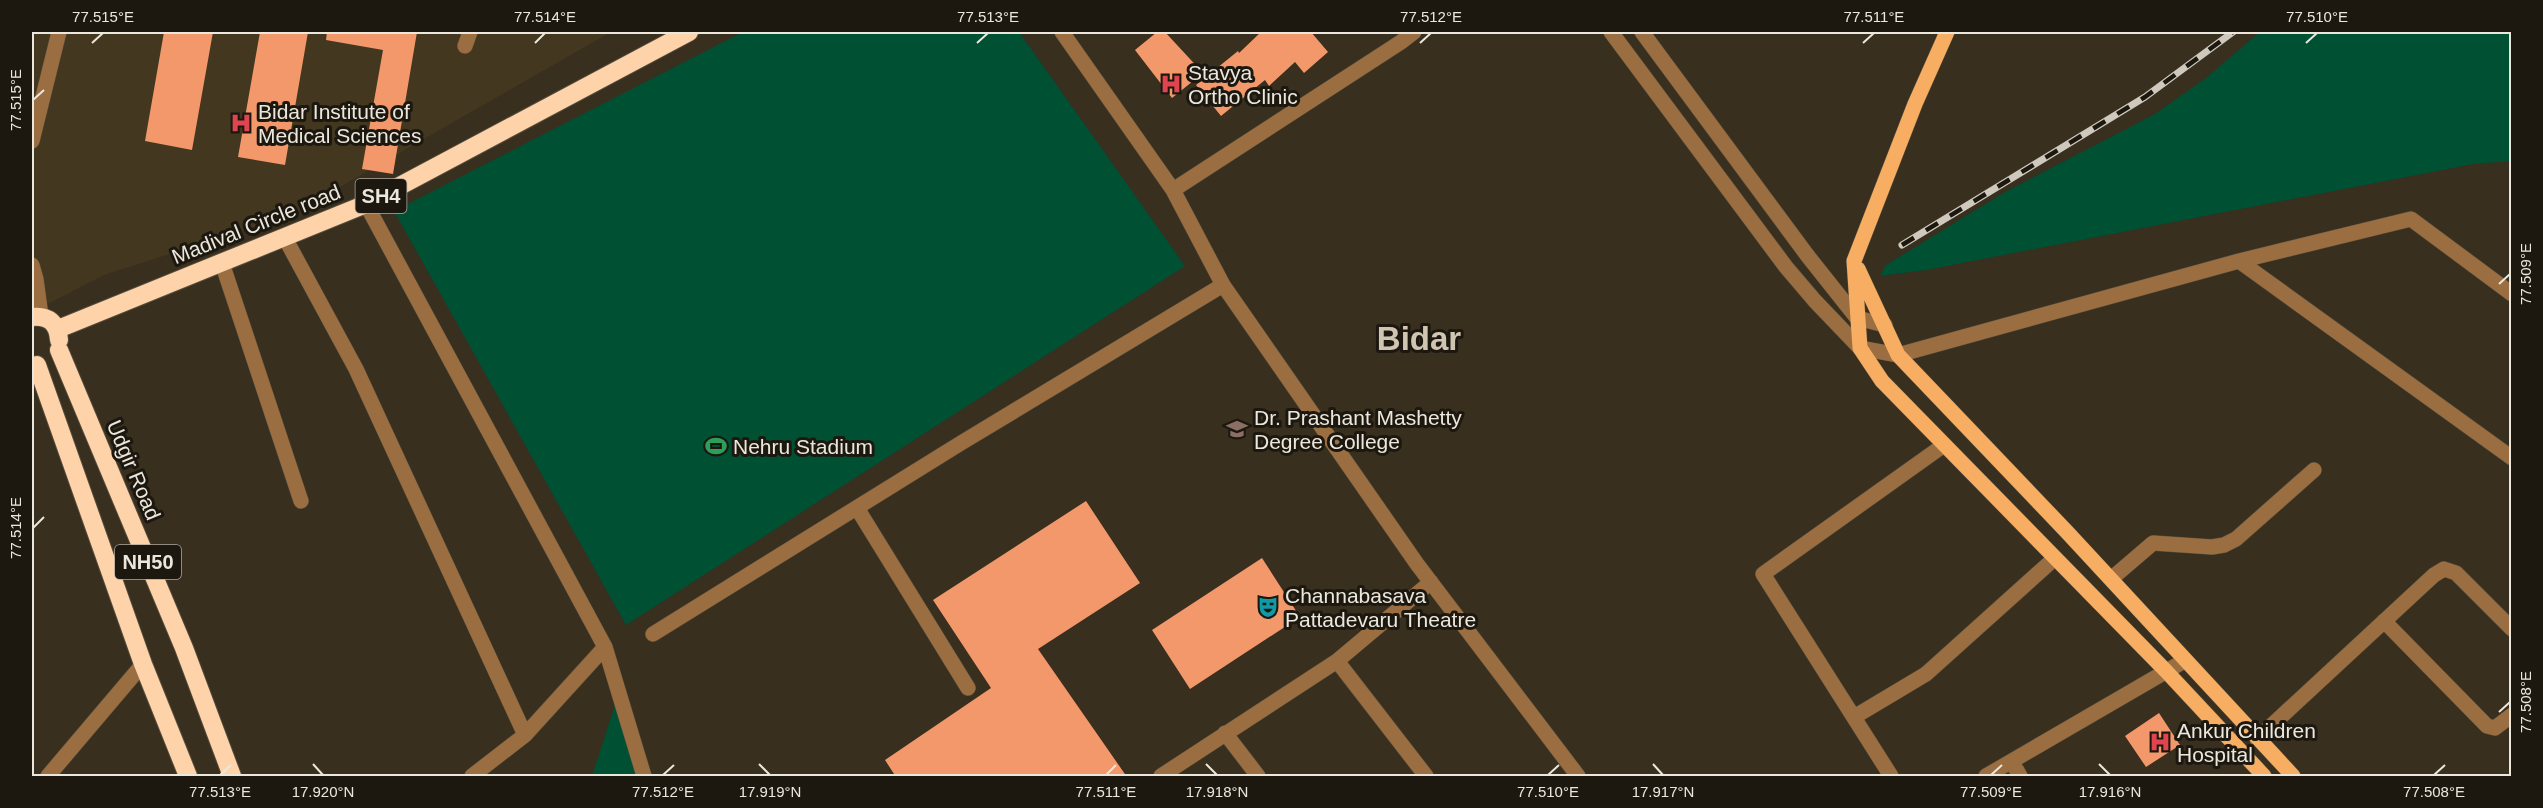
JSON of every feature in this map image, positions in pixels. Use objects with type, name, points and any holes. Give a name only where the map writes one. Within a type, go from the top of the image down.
[{"type":"highway","name":"Madival Circle road","points":[[58,329],[366,204],[688,32]]},
{"type":"highway","points":[[36,317],[51,320],[58,329]]},
{"type":"highway","name":"NH50","points":[[58,329],[59,350],[51,360],[34,364],[143,664],[188,777]]},
{"type":"highway","name":"Udgir Road","points":[[59,350],[184,648],[232,777]]},
{"type":"main road","points":[[1947,32],[1915,104],[1854,261],[1860,348],[1882,381],[2166,671],[2264,777]]},
{"type":"main road","points":[[1854,261],[1898,355],[2111,579],[2293,777]]},
{"type":"street","points":[[32,141],[59,32]]},
{"type":"street","points":[[465,46],[470,32]]},
{"type":"street","points":[[1062,32],[1173,190],[1223,285],[1431,582],[1578,777]]},
{"type":"street","points":[[1173,190],[1396,37],[1414,32]]},
{"type":"street","points":[[1611,32],[1786,267],[1860,348],[1898,355],[2239,261],[2410,219],[2511,294]]},
{"type":"street","points":[[1642,32],[1807,255],[1857,318],[1885,325]]},
{"type":"street","points":[[366,204],[605,647],[644,777]]},
{"type":"street","points":[[285,238],[356,369],[525,735]]},
{"type":"street","points":[[2239,261],[2511,458]]},
{"type":"street","points":[[222,263],[301,501]]},
{"type":"street","points":[[32,265],[36,279],[36,317]]},
{"type":"street","points":[[653,634],[1223,285]]},
{"type":"street","points":[[1892,777],[1763,574],[1944,445]]},
{"type":"street","points":[[2111,579],[2153,543],[2224,545],[2236,539],[2314,470]]},
{"type":"street","points":[[857,508],[968,688]]},
{"type":"street","points":[[1854,717],[1926,674],[2055,558]]},
{"type":"street","points":[[2257,739],[2434,575],[2444,569],[2456,573],[2511,629]]},
{"type":"street","points":[[1161,777],[1337,661],[1431,582]]},
{"type":"street","points":[[2384,621],[2487,726],[2495,728],[2511,715]]},
{"type":"street","points":[[472,777],[525,735],[605,647]]},
{"type":"street","points":[[1337,661],[1426,777]]},
{"type":"street","points":[[1986,777],[2184,661]]},
{"type":"street","points":[[48,777],[143,664]]},
{"type":"street","points":[[1225,733],[1258,777]]},
{"type":"street","points":[[2012,762],[2020,777]]},
{"type":"shaded area","name":"Bidar Institute of Medical Sciences","points":[[32,32],[611,32],[291,215],[104,275],[32,312]]},
{"type":"green space","name":"Nehru Stadium","points":[[743,32],[1019,32],[1185,266],[626,625],[394,211]]},
{"type":"green space","points":[[2260,32],[2511,32],[2511,161],[2473,164],[1926,270],[1880,276],[1885,266],[2005,192],[2155,114],[2206,78]]},
{"type":"green space","points":[[615,705],[650,776],[592,776]]},
{"type":"building","points":[[164,32],[213,32],[192,150],[145,141]]},
{"type":"building","points":[[260,32],[308,32],[285,165],[238,157]]},
{"type":"building","points":[[327,32],[417,32],[393,174],[362,169],[383,50],[326,40]]},
{"type":"building","points":[[1157,32],[1165,32],[1203,73],[1172,98],[1135,50]]},
{"type":"building","points":[[1261,32],[1311,32],[1328,52],[1304,73],[1295,62],[1269,86],[1265,80],[1221,116],[1196,85],[1238,51],[1239,53]]},
{"type":"building","points":[[1086,501],[1140,583],[1038,649],[1127,777],[896,777],[885,760],[991,688],[933,600]]},
{"type":"building","points":[[1262,558],[1300,617],[1190,689],[1152,630]]},
{"type":"building","points":[[2159,713],[2180,745],[2146,767],[2125,736]]},
{"type":"railway","points":[[1902,245],[2145,97],[2233,32]]},
{"type":"place","name":"Stavya Ortho Clinic","points":[[1171,84]]},
{"type":"place","name":"Bidar Institute of Medical Sciences","points":[[241,123]]},
{"type":"place","name":"Dr. Prashant Mashetty Degree College","points":[[1237,429]]},
{"type":"place","name":"Nehru Stadium","points":[[716,446]]},
{"type":"place","name":"Channabasava Pattadevaru Theatre","points":[[1268,607]]},
{"type":"place","name":"Ankur Children Hospital","points":[[2160,742]]},
{"type":"district","name":"Bidar","points":[[1419,338]]}]
